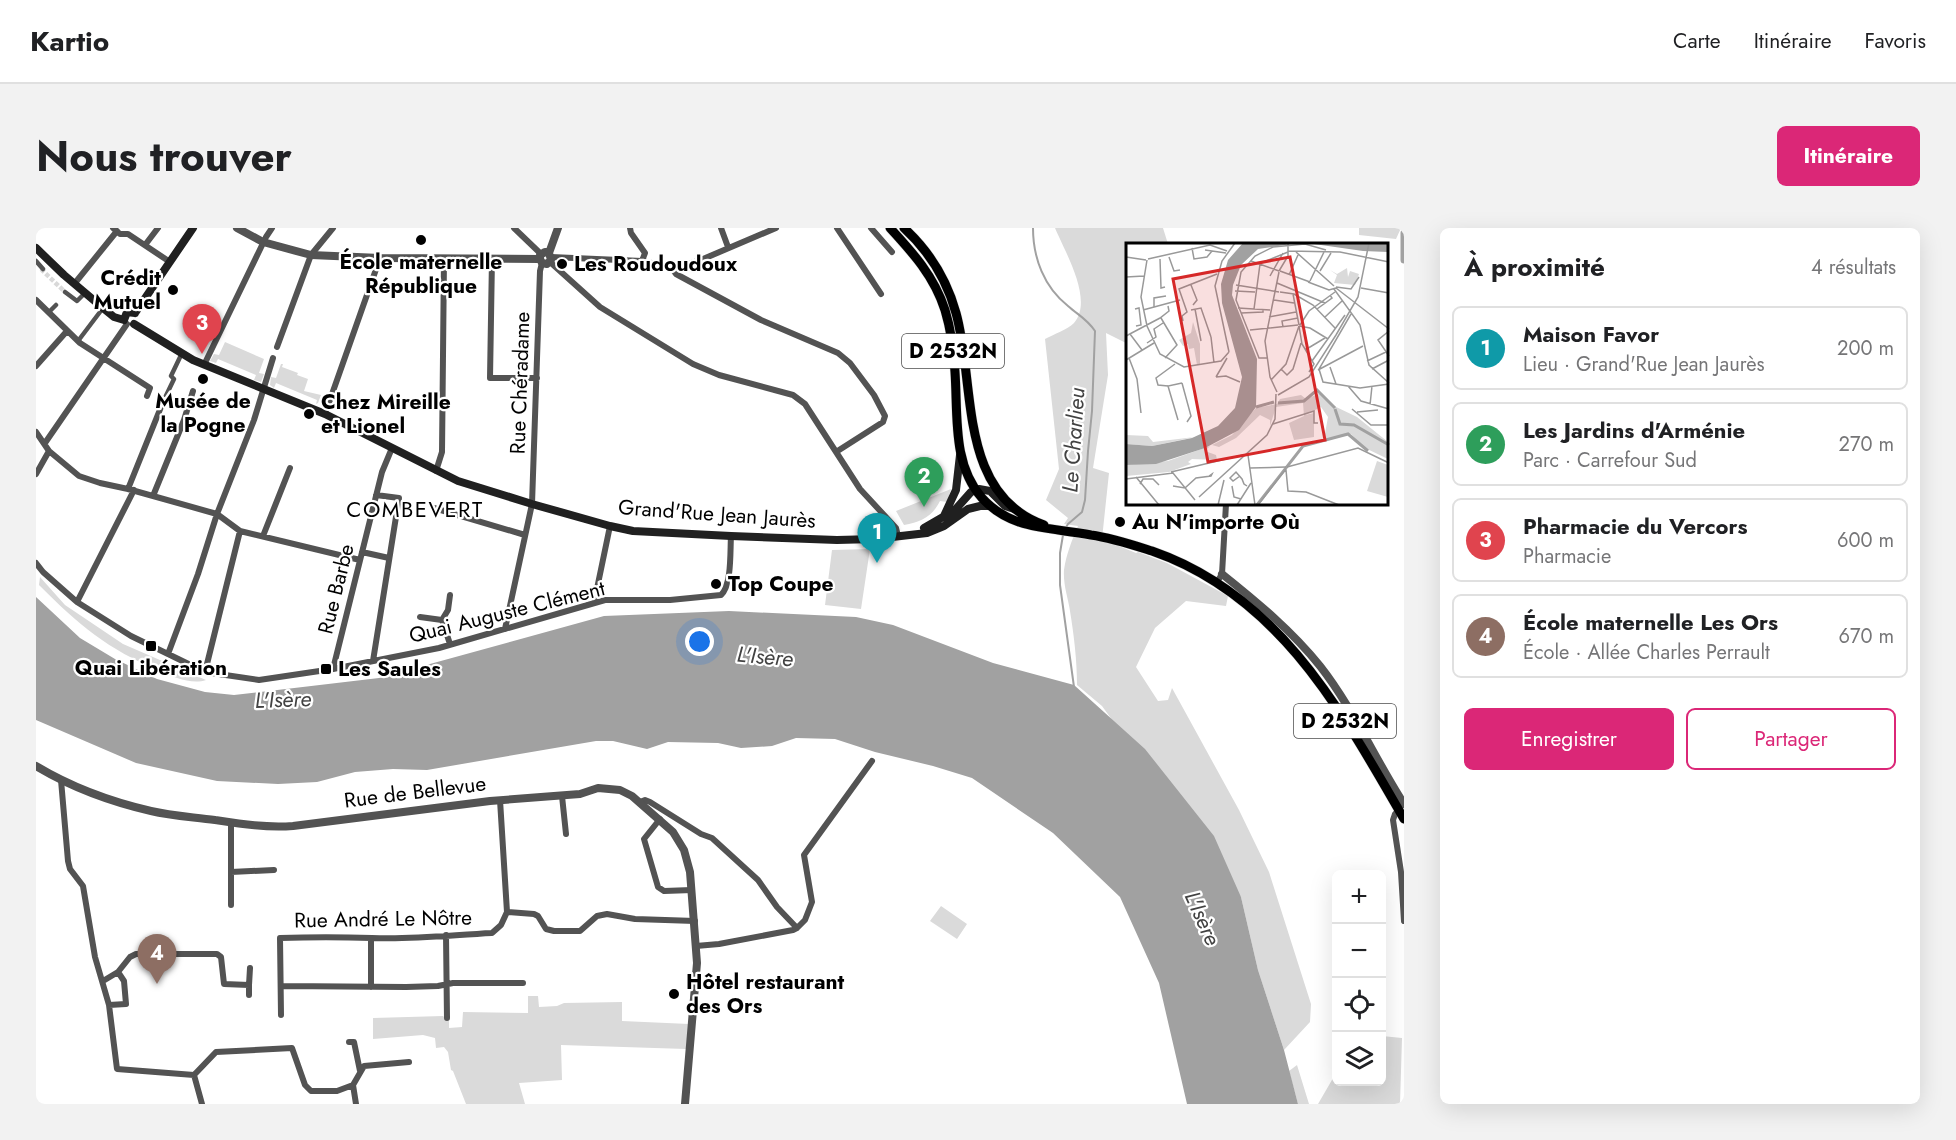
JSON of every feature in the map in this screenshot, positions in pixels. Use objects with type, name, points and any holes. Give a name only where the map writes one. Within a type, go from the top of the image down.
[{"type":"main road","points":[[128,323],[127,312],[135,312],[193,228]]},
{"type":"main road","name":"D 2532N","points":[[890,228],[916,255],[927,272],[944,309],[953,350],[960,451],[967,475],[990,506],[1020,524],[1109,538],[1220,578],[1262,617],[1310,670],[1335,705],[1402,812]]},
{"type":"main road","name":"D 2532N","points":[[904,228],[911,232],[940,273],[956,313],[962,336],[980,457],[996,488],[1018,510],[1033,520],[1058,529]]},
{"type":"main road","name":"Grand'Rue Jean Jaurès","points":[[37,255],[51,263],[114,317],[204,365],[212,364],[256,383],[263,389],[325,414],[436,471],[479,489],[633,531],[837,540],[903,536]]},
{"type":"main road","points":[[942,519],[956,490],[960,451]]},
{"type":"main road","points":[[903,536],[942,519],[976,490]]},
{"type":"main road","name":"D 2532N","points":[[976,490],[990,491],[1005,506],[1018,510]]},
{"type":"main road","points":[[903,536],[927,533],[944,526],[973,507],[990,506]]},
{"type":"street","points":[[128,234],[133,228]]},
{"type":"street","points":[[145,245],[158,228]]},
{"type":"street","points":[[237,228],[263,242],[311,255],[642,261],[671,267],[703,259],[776,228]]},
{"type":"street","points":[[204,365],[263,242],[272,228]]},
{"type":"street","points":[[277,347],[311,255],[333,228]]},
{"type":"street","points":[[514,228],[600,307],[693,364],[719,375],[793,395],[805,404],[860,489],[903,536]]},
{"type":"street","points":[[545,258],[558,228]]},
{"type":"street","points":[[630,228],[645,253],[642,261]]},
{"type":"street","points":[[721,228],[728,247]]},
{"type":"street","points":[[837,228],[882,294]]},
{"type":"street","points":[[871,228],[892,252]]},
{"type":"street","points":[[75,283],[115,230],[120,234],[128,234],[170,262]]},
{"type":"street","points":[[37,255],[43,269]]},
{"type":"street","points":[[325,414],[380,258]]},
{"type":"street","points":[[436,471],[442,452],[444,258]]},
{"type":"street","points":[[492,258],[490,378],[537,378]]},
{"type":"street","name":"Rue Chéradame","points":[[505,628],[532,504],[540,271],[545,258]]},
{"type":"street","points":[[671,267],[676,274],[761,320],[824,346],[850,363],[874,395],[885,416],[883,422],[836,452]]},
{"type":"street","points":[[65,292],[77,301],[85,293]]},
{"type":"street","points":[[36,300],[78,341],[150,388],[147,396]]},
{"type":"street","points":[[49,312],[56,305]]},
{"type":"street","points":[[78,341],[103,308]]},
{"type":"street","points":[[45,443],[128,323]]},
{"type":"street","points":[[36,366],[67,331]]},
{"type":"street","points":[[76,602],[131,490],[174,379],[171,376],[182,353]]},
{"type":"street","points":[[168,654],[198,574],[217,514],[254,420],[273,358]]},
{"type":"street","points":[[153,496],[184,420],[193,391]]},
{"type":"street","points":[[36,432],[49,452],[79,476],[217,514],[240,531],[360,560]]},
{"type":"street","name":"Rue Barbe","points":[[333,669],[382,472],[392,448]]},
{"type":"street","points":[[36,474],[49,452]]},
{"type":"street","points":[[263,536],[290,468]]},
{"type":"street","points":[[373,661],[399,498],[376,495]]},
{"type":"street","points":[[1220,578],[1226,506]]},
{"type":"street","points":[[434,508],[525,535]]},
{"type":"street","points":[[594,603],[610,526]]},
{"type":"street","points":[[204,672],[240,531]]},
{"type":"street","name":"Quai Auguste Clément","points":[[36,562],[43,572],[76,602],[122,631],[204,672],[259,680],[333,669],[439,648],[605,600],[680,599],[721,595],[728,584],[731,536]]},
{"type":"street","points":[[362,552],[389,558]]},
{"type":"street","points":[[450,595],[448,610],[442,620],[450,644]]},
{"type":"street","points":[[420,617],[442,620]]},
{"type":"street","points":[[696,946],[793,930],[805,920],[812,902],[804,855],[872,761]]},
{"type":"street","name":"Rue de Bellevue","points":[[36,766],[61,780],[95,794],[141,808],[262,826],[292,826],[500,800],[580,794],[592,789],[621,790],[640,802],[673,832],[687,860],[692,890],[697,963],[685,1104]]},
{"type":"street","points":[[61,780],[68,861],[70,869],[83,886],[95,957],[109,1005],[117,1069],[194,1076]]},
{"type":"street","points":[[562,796],[566,834]]},
{"type":"street","points":[[500,800],[507,912],[534,914],[538,916],[546,929],[554,932],[580,931],[597,916],[607,914],[635,919],[695,921]]},
{"type":"street","points":[[640,802],[645,800],[650,802],[701,834],[712,838],[758,880],[777,907],[796,928]]},
{"type":"street","points":[[1402,812],[1395,814],[1394,820],[1401,872],[1404,921]]},
{"type":"street","points":[[660,819],[644,840],[656,884],[664,891],[692,890]]},
{"type":"street","points":[[231,822],[231,905]]},
{"type":"street","points":[[231,872],[274,870]]},
{"type":"street","name":"Rue André Le Nôtre","points":[[282,986],[280,938],[350,936],[371,938],[492,933],[501,925],[507,912]]},
{"type":"street","points":[[446,935],[447,1018]]},
{"type":"street","points":[[371,938],[371,987]]},
{"type":"street","points":[[103,981],[118,972],[130,957],[136,954],[216,954],[221,957],[224,984],[249,985]]},
{"type":"street","points":[[249,995],[250,968]]},
{"type":"street","points":[[109,1005],[126,1004],[124,981],[118,972]]},
{"type":"street","points":[[281,1015],[282,986],[371,987],[523,983]]},
{"type":"street","points":[[349,1042],[354,1042],[360,1071]]},
{"type":"street","points":[[194,1076],[216,1052],[292,1048],[305,1085],[311,1091],[337,1091],[353,1085]]},
{"type":"street","points":[[356,1104],[353,1085],[364,1066],[410,1062]]},
{"type":"street","points":[[194,1076],[202,1104]]},
{"type":"shaded area","points":[[1055,228],[1163,228],[1168,243],[1126,243],[1126,343],[1106,333],[1108,375],[1093,468],[1109,473],[1102,539],[1167,563],[1228,596],[1226,606],[1186,601],[1155,628],[1136,667],[1158,701],[1168,700],[1172,688],[1239,810],[1269,872],[1311,1004],[1310,1022],[1284,1050],[1258,970],[1241,897],[1102,706],[1077,685],[1074,639],[1064,575],[1068,553],[1078,526],[1064,524],[1068,518],[1046,500],[1059,469],[1045,339],[1074,323],[1079,313],[1081,302],[1079,289],[1071,263]]},
{"type":"shaded area","points":[[1359,228],[1401,228],[1396,239],[1359,235]]},
{"type":"shaded area","points":[[225,342],[264,359],[259,373],[264,374],[261,382],[254,380],[256,375],[218,359],[216,363],[210,361],[214,354],[219,355]]},
{"type":"shaded area","points":[[283,364],[282,367],[308,379],[304,391],[321,395],[318,403],[316,404],[317,400],[276,383],[274,388],[270,385],[271,377],[276,378]]},
{"type":"shaded area","points":[[951,489],[947,502],[940,501],[930,515],[916,522],[904,525],[896,511]]},
{"type":"shaded area","points":[[870,549],[861,609],[825,605],[832,550]]},
{"type":"shaded area","points":[[40,577],[65,605],[123,644],[206,680],[195,682],[177,678],[141,663],[109,645],[81,624],[39,585]]},
{"type":"shaded area","points":[[941,906],[967,924],[957,939],[930,921]]},
{"type":"shaded area","points":[[528,996],[538,996],[539,1007],[557,1006],[564,1003],[622,1002],[622,1021],[689,1024],[686,1049],[561,1045],[562,1080],[519,1083],[525,1104],[466,1104],[451,1070],[448,1052],[444,1047],[436,1048],[435,1038],[423,1035],[373,1039],[373,1018],[443,1016],[449,1021],[449,1028],[462,1027],[463,1012],[528,1013]]},
{"type":"shaded area","points":[[1386,1036],[1402,1038],[1400,1104],[1318,1104],[1332,1080],[1332,1086],[1386,1086]]},
{"type":"shaded area","points":[[1297,1065],[1309,1104],[1298,1104],[1289,1071]]},
{"type":"water","name":"L'Isère","points":[[36,597],[80,638],[115,659],[157,679],[205,692],[234,695],[379,678],[604,616],[729,611],[856,617],[893,625],[993,663],[1074,685],[1145,749],[1214,836],[1241,897],[1258,970],[1284,1050],[1298,1104],[1187,1104],[1159,983],[1120,897],[1053,833],[972,778],[835,739],[796,738],[772,746],[741,748],[718,743],[668,742],[647,749],[613,741],[596,741],[427,770],[393,769],[355,772],[317,782],[278,784],[217,781],[136,763],[36,720]]},
{"type":"waterway","name":"Le Charlieu","points":[[1033,228],[1035,250],[1046,281],[1052,290],[1095,331],[1085,500],[1082,512],[1065,529]]},
{"type":"waterway","points":[[1404,233],[1404,260]]},
{"type":"waterway","name":"Le Charlieu","points":[[1063,535],[1060,553],[1060,585],[1074,687]]},
{"type":"tunnel","points":[[43,269],[65,292]]},
{"type":"place","name":"École maternelle République","points":[[421,240]]},
{"type":"place","name":"Les Roudoudoux","points":[[562,264]]},
{"type":"place","name":"Crédit Mutuel","points":[[173,290]]},
{"type":"place","name":"Pharmacie du Vercors","points":[[202,354]]},
{"type":"place","name":"Musée de la Pogne","points":[[203,379]]},
{"type":"place","name":"Chez Mireille et Lionel","points":[[309,414]]},
{"type":"place","name":"Les Jardins d'Arménie","points":[[924,507]]},
{"type":"place","name":"Au N'importe Où","points":[[1120,522]]},
{"type":"place","name":"Maison Favor","points":[[877,563]]},
{"type":"place","name":"Top Coupe","points":[[716,584]]},
{"type":"place","name":"Quai Libération","points":[[151,646]]},
{"type":"place","name":"Les Saules","points":[[326,669]]},
{"type":"place","name":"École maternelle Les Ors","points":[[157,984]]},
{"type":"place","name":"Hôtel restaurant des Ors","points":[[674,994]]},
{"type":"district","name":"COMBEVERT","points":[[415,509]]}]
